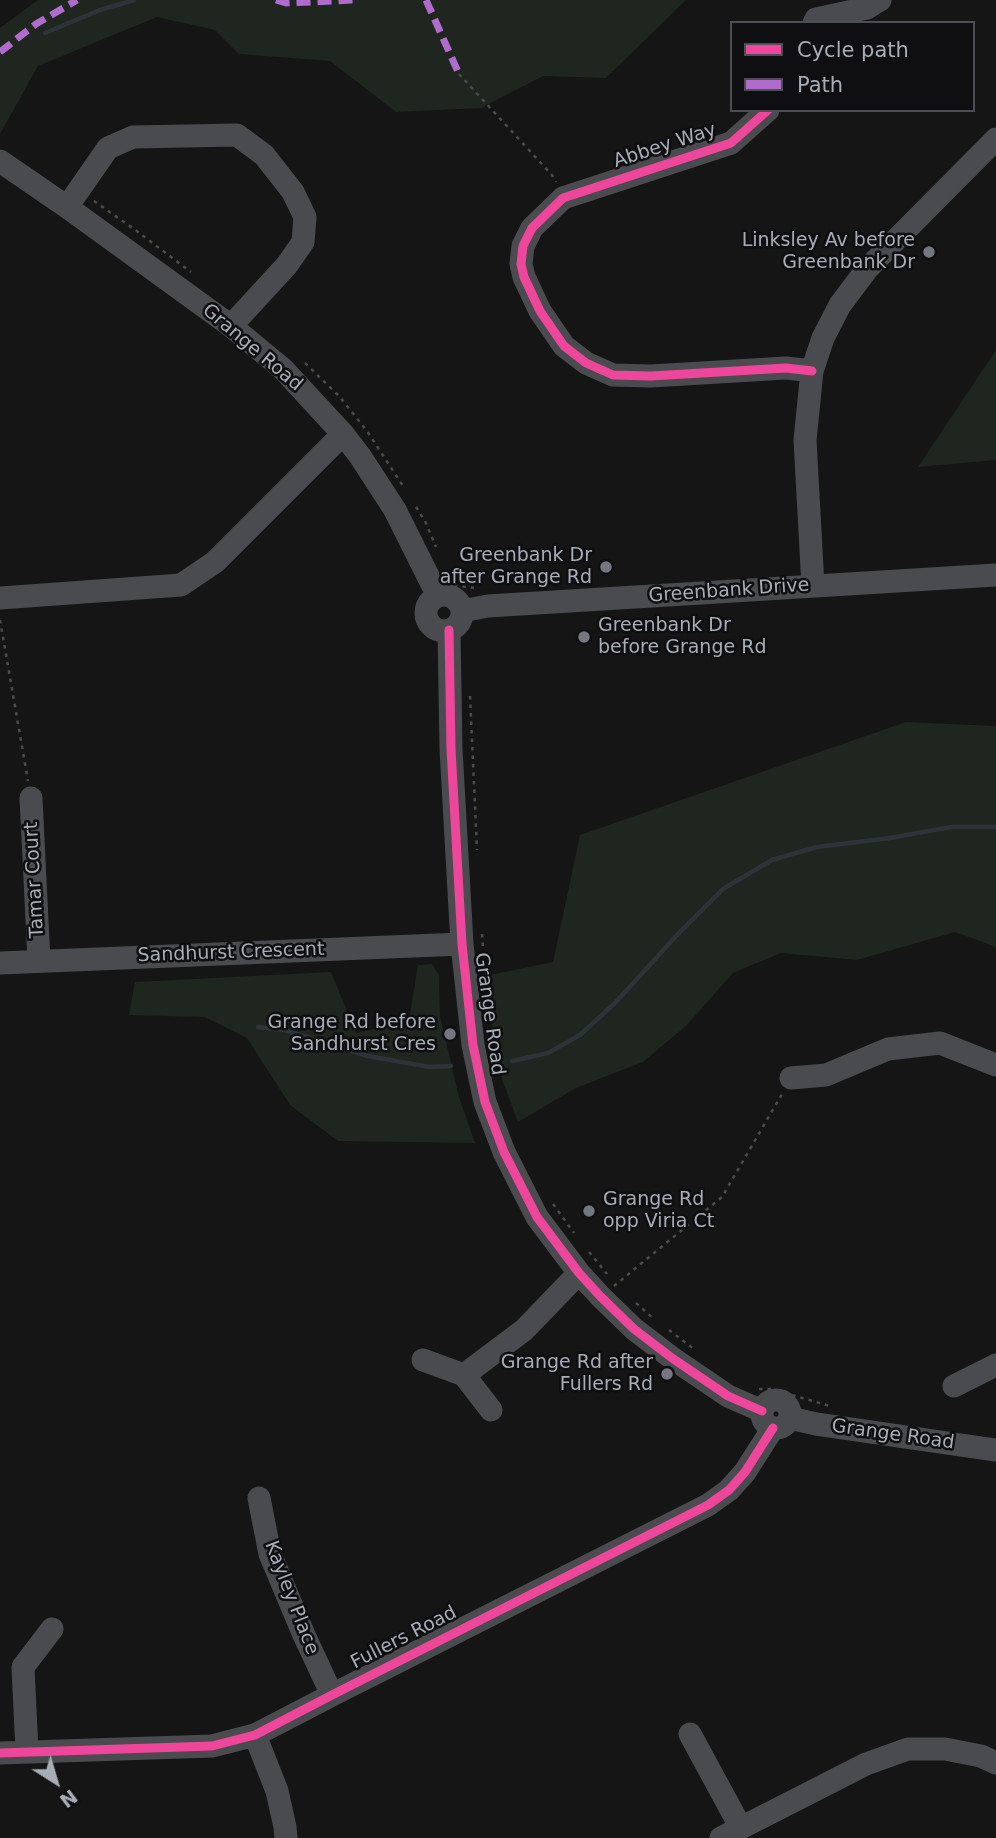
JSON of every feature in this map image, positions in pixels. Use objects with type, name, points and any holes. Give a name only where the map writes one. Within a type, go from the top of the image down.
[{"type":"street","points":[[815,21],[867,8],[880,0]]},
{"type":"street","name":"Abbey Way","points":[[562,198],[731,143],[766,112]]},
{"type":"street","points":[[72,198],[108,148],[133,137],[237,135],[264,155],[293,192],[305,217],[303,242],[287,265],[231,326]]},
{"type":"street","points":[[813,586],[805,440],[812,371],[823,338],[840,304],[867,269],[996,139]]},
{"type":"street","name":"Grange Road","points":[[0,161],[72,198],[283,369],[344,433],[444,588]]},
{"type":"street","points":[[562,198],[532,228],[523,246],[521,264],[540,311],[564,346],[586,363],[613,375],[651,376],[786,368],[812,371]]},
{"type":"street","points":[[0,598],[181,584],[215,562],[344,433]]},
{"type":"street","name":"Greenbank Drive","points":[[472,609],[996,575]]},
{"type":"street","points":[[444,588],[443,595],[453,597],[472,609],[449,630],[436,629],[427,619],[428,605],[444,588]]},
{"type":"street","name":"Grange Road","points":[[449,630],[451,750],[462,944],[472,1045],[485,1102],[504,1152],[537,1217],[612,1290],[634,1329],[728,1396],[775,1419],[996,1450]]},
{"type":"street","name":"Tamar Court","points":[[31,798],[39,961]]},
{"type":"street","name":"Sandhurst Crescent","points":[[0,963],[462,944]]},
{"type":"street","points":[[791,1078],[826,1075],[888,1049],[940,1042],[996,1065]]},
{"type":"street","points":[[464,1375],[524,1330],[584,1263]]},
{"type":"street","points":[[423,1360],[464,1375],[491,1410]]},
{"type":"street","points":[[954,1386],[994,1370]]},
{"type":"street","name":"Fullers Road","points":[[0,1753],[212,1746],[255,1735],[708,1504],[729,1490],[745,1472],[775,1419]]},
{"type":"street","name":"Kayley Place","points":[[259,1498],[270,1554],[332,1695]]},
{"type":"street","points":[[27,1752],[23,1667],[52,1629]]},
{"type":"street","points":[[690,1734],[731,1833],[866,1763],[908,1749],[945,1749],[981,1756],[996,1763]]},
{"type":"street","points":[[255,1735],[277,1791],[286,1838]]},
{"type":"path","points":[[459,74],[552,175],[562,198]]},
{"type":"path","points":[[72,198],[134,229],[194,274]]},
{"type":"path","points":[[300,359],[338,396],[367,431],[403,486]]},
{"type":"path","points":[[410,498],[425,521],[440,556]]},
{"type":"path","points":[[444,588],[453,584],[457,587],[478,589],[472,609]]},
{"type":"path","points":[[0,620],[31,798]]},
{"type":"path","points":[[470,687],[477,860]]},
{"type":"path","points":[[481,926],[483,953]]},
{"type":"path","points":[[612,1290],[722,1196],[791,1078]]},
{"type":"path","points":[[551,1202],[574,1232]]},
{"type":"path","points":[[584,1263],[607,1274]]},
{"type":"path","points":[[629,1297],[657,1321]]},
{"type":"path","points":[[666,1328],[694,1349]]},
{"type":"path","points":[[755,1389],[771,1389],[840,1408]]},
{"type":"shaded area","points":[[38,0],[686,0],[606,78],[543,76],[481,108],[396,112],[330,61],[239,54],[215,30],[157,17],[38,66],[0,134],[0,28]]},
{"type":"shaded area","points":[[996,350],[996,460],[918,467]]},
{"type":"shaded area","points":[[906,722],[996,726],[996,947],[955,932],[857,960],[781,953],[733,973],[686,1026],[643,1062],[576,1088],[518,1122],[503,1082],[492,1036],[490,975],[553,962],[580,835]]},
{"type":"shaded area","points":[[432,964],[439,975],[440,1016],[459,1097],[475,1143],[338,1141],[290,1105],[247,1038],[205,1017],[129,1015],[135,982],[331,972],[356,1033],[409,1021],[418,965]]},
{"type":"waterway","points":[[45,33],[100,10],[134,0]]},
{"type":"waterway","points":[[512,1061],[548,1053],[580,1035],[615,1003],[723,889],[772,860],[817,847],[951,827],[996,827]]},
{"type":"waterway","points":[[258,1027],[284,1030],[368,1056],[430,1067],[451,1066]]},
{"type":"marked path","points":[[0,52],[36,24],[77,0]]},
{"type":"marked path","points":[[276,0],[286,3],[355,0]]},
{"type":"marked path","points":[[426,0],[459,74]]},
{"type":"cycle path","points":[[766,112],[731,143],[563,198],[532,228],[523,246],[521,264],[540,311],[564,346],[586,363],[613,375],[651,376],[786,368],[812,371]]},
{"type":"cycle path","points":[[449,630],[451,749],[462,944],[473,1045],[485,1102],[504,1152],[537,1217],[579,1273],[601,1297],[634,1329],[672,1358],[728,1396],[762,1411]]},
{"type":"cycle path","points":[[0,1753],[212,1746],[255,1735],[708,1505],[729,1490],[745,1472],[773,1428]]},
{"type":"place","name":"Linksley Av before Greenbank Dr","points":[[929,252]]},
{"type":"place","name":"Greenbank Dr after Grange Rd","points":[[606,567]]},
{"type":"place","name":"Greenbank Dr before Grange Rd","points":[[584,637]]},
{"type":"place","name":"Grange Rd before Sandhurst Cres","points":[[450,1034]]},
{"type":"place","name":"Grange Rd opp Viria Ct","points":[[589,1211]]},
{"type":"place","name":"Grange Rd after Fullers Rd","points":[[667,1374]]}]
